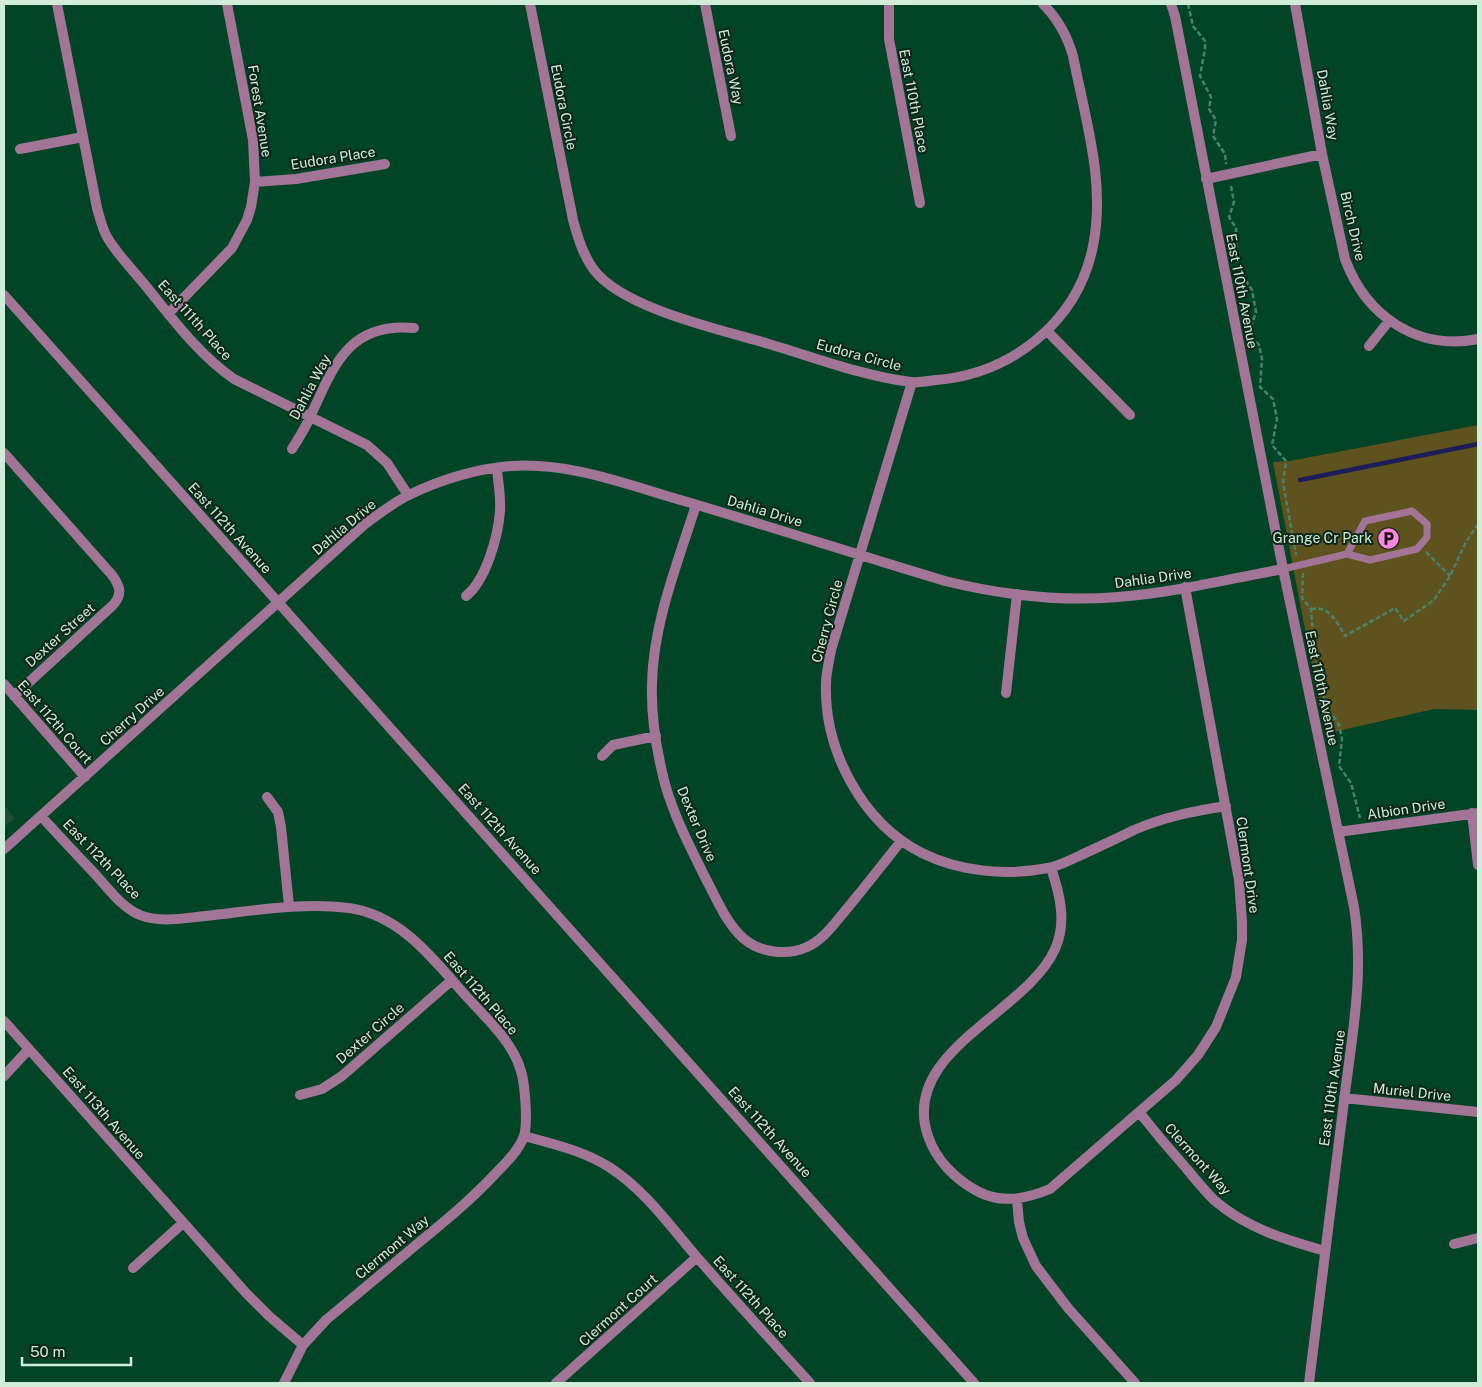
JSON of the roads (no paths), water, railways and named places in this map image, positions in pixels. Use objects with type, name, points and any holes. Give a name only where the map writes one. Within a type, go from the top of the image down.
[{"type":"street","name":"East 111th Place","points":[[56,4],[97,208],[106,236],[206,357],[234,379],[367,444],[387,463],[408,495]]},
{"type":"street","name":"Forest Avenue","points":[[169,313],[232,248],[247,220],[251,207],[255,182],[253,140],[227,4]]},
{"type":"street","name":"Eudora Circle","points":[[530,4],[572,220],[587,260],[608,284],[628,297],[680,318],[873,374],[912,382],[953,379],[983,372],[1017,355],[1031,346],[1047,331],[1061,315],[1081,282],[1093,246],[1098,208],[1098,184],[1068,39],[1061,26],[1043,4]]},
{"type":"street","name":"Eudora Way","points":[[705,4],[731,136]]},
{"type":"street","name":"East 110th Place","points":[[889,4],[889,39],[920,203]]},
{"type":"street","name":"East 110th Avenue","points":[[1171,4],[1175,16],[1283,569],[1354,907],[1359,952],[1356,1018],[1344,1098],[1309,1383]]},
{"type":"street","name":"Dahlia Way","points":[[1206,179],[1322,154],[1295,4]]},
{"type":"street","points":[[20,149],[83,137]]},
{"type":"street","name":"Birch Drive","points":[[1322,154],[1345,259],[1351,274],[1366,297],[1389,321],[1417,335],[1440,340],[1464,342],[1478,339]]},
{"type":"street","name":"Eudora Place","points":[[255,182],[296,179],[384,164]]},
{"type":"street","name":"East 112th Avenue","points":[[4,295],[278,603],[386,721],[974,1383]]},
{"type":"street","points":[[1369,346],[1389,321]]},
{"type":"street","name":"Dahlia Way","points":[[292,449],[310,417],[327,380],[343,353],[351,345],[379,331],[414,328]]},
{"type":"street","points":[[1047,331],[1130,415]]},
{"type":"street","name":"Cherry Circle","points":[[912,382],[830,650],[826,687],[828,717],[834,744],[848,780],[875,815],[902,841],[928,855],[963,868],[1016,872],[1051,868],[1165,818],[1226,806]]},
{"type":"street","name":"Dexter Street","points":[[4,453],[112,575],[119,585],[120,592],[118,600],[113,606],[14,696]]},
{"type":"street","name":"Dahlia Drive","points":[[278,603],[365,524],[408,495],[481,470],[534,466],[560,468],[612,480],[975,589],[1038,597],[1094,599],[1150,594],[1283,569]]},
{"type":"street","points":[[466,596],[477,585],[485,569],[498,524],[500,500],[496,468]]},
{"type":"street","name":"Dexter Drive","points":[[696,504],[661,621],[652,682],[656,736],[665,783],[682,831],[730,923],[745,940],[755,946],[768,950],[789,952],[808,947],[817,942],[902,841]]},
{"type":"street","name":"Clermont Drive","points":[[1016,1200],[1034,1196],[1050,1189],[1176,1080],[1198,1055],[1216,1027],[1236,978],[1242,940],[1239,880],[1185,587]]},
{"type":"street","points":[[1006,693],[1017,594]]},
{"type":"street","name":"Cherry Drive","points":[[4,849],[278,603]]},
{"type":"street","name":"East 112th Court","points":[[4,684],[84,777]]},
{"type":"street","points":[[602,756],[613,745],[656,736]]},
{"type":"street","points":[[266,797],[278,812],[289,906]]},
{"type":"street","points":[[1475,813],[1478,865]]},
{"type":"street","name":"Albion Drive","points":[[1338,832],[1475,813]]},
{"type":"street","name":"East 112th Place","points":[[41,816],[129,909],[143,916],[179,918],[260,911],[289,906],[317,905],[352,908],[385,919],[406,932],[452,980],[512,1050],[521,1069],[525,1086],[524,1136],[555,1144],[584,1155],[631,1182],[650,1201],[697,1257],[810,1383]]},
{"type":"street","points":[[1051,868],[1058,890],[1062,914],[1056,948],[1032,981],[961,1043],[942,1063],[930,1083],[926,1096],[924,1109],[926,1132],[930,1144],[949,1170],[964,1183],[982,1193],[1001,1199],[1016,1200],[1023,1238],[1036,1266],[1068,1308],[1135,1383]]},
{"type":"street","name":"Dexter Circle","points":[[300,1095],[322,1090],[342,1076],[452,980]]},
{"type":"street","name":"East 113th Avenue","points":[[4,1021],[183,1223],[269,1316],[303,1345]]},
{"type":"street","points":[[4,1076],[30,1049]]},
{"type":"street","name":"Muriel Drive","points":[[1344,1098],[1478,1112]]},
{"type":"street","name":"Clermont Way","points":[[1138,1112],[1214,1200],[1245,1222],[1281,1238],[1325,1250]]},
{"type":"street","name":"Clermont Way","points":[[284,1383],[303,1345],[326,1320],[478,1192],[511,1157],[524,1136]]},
{"type":"street","points":[[133,1268],[183,1223]]},
{"type":"street","points":[[1454,1244],[1478,1238]]},
{"type":"street","name":"Clermont Court","points":[[556,1383],[697,1257]]},
{"type":"lane","points":[[1283,569],[1347,554],[1370,560],[1417,548],[1427,537],[1427,524],[1412,511],[1364,521],[1347,554]]},
{"type":"waterway","points":[[1300,480],[1478,444]]},
{"type":"place","name":"Grange Cr Park","points":[[1388,538]]}]
